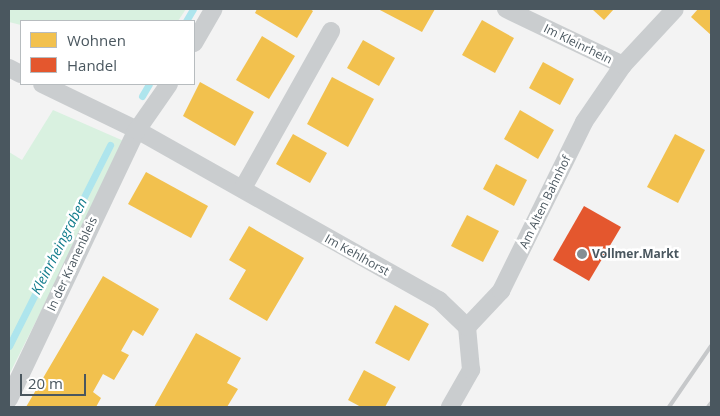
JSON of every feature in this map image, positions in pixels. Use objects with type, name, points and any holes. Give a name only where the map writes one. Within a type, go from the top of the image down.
[{"type":"street","points":[[195,41],[214,9]]},
{"type":"street","name":"Im Kleinrhein","points":[[506,9],[623,65]]},
{"type":"street","name":"Am Alten Bahnhof","points":[[467,327],[501,291],[584,122],[623,65],[675,9]]},
{"type":"street","points":[[243,188],[331,31]]},
{"type":"street","name":"Im Kehlhorst","points":[[44,85],[137,130],[439,300],[467,327]]},
{"type":"street","points":[[137,130],[168,85]]},
{"type":"street","name":"In der Kranenbleis","points":[[9,399],[137,130]]},
{"type":"street","points":[[450,407],[471,370],[467,327]]},
{"type":"green space","points":[[9,9],[186,9],[179,20],[20,20],[20,25],[9,22]]},
{"type":"green space","points":[[53,110],[126,142],[9,375],[9,152],[22,160]]},
{"type":"building: Wohnen","points":[[257,9],[310,9],[313,11],[297,38],[255,13]]},
{"type":"building: Wohnen","points":[[378,9],[435,9],[422,32]]},
{"type":"building: Wohnen","points":[[592,9],[614,9],[604,20]]},
{"type":"building: Wohnen","points":[[698,9],[711,9],[711,35],[691,17]]},
{"type":"building: Wohnen","points":[[482,20],[514,38],[495,73],[462,55]]},
{"type":"building: Wohnen","points":[[262,36],[295,56],[269,99],[236,80]]},
{"type":"building: Wohnen","points":[[363,40],[395,58],[379,86],[347,68]]},
{"type":"building: Wohnen","points":[[543,62],[574,79],[560,105],[529,88]]},
{"type":"building: Wohnen","points":[[332,77],[374,99],[348,147],[307,124]]},
{"type":"building: Wohnen","points":[[200,82],[254,112],[235,146],[183,116]]},
{"type":"building: Wohnen","points":[[520,110],[554,130],[538,159],[504,139]]},
{"type":"building: Wohnen","points":[[293,134],[327,153],[310,183],[276,164]]},
{"type":"building: Wohnen","points":[[675,134],[705,150],[678,203],[647,187]]},
{"type":"building: Wohnen","points":[[496,164],[527,180],[514,206],[483,189]]},
{"type":"building: Wohnen","points":[[146,172],[208,206],[191,238],[128,204]]},
{"type":"building: Wohnen","points":[[467,215],[499,231],[483,262],[451,246]]},
{"type":"building: Wohnen","points":[[249,226],[304,258],[267,321],[229,299],[246,270],[229,260]]},
{"type":"building: Wohnen","points":[[103,276],[159,309],[143,336],[133,330],[121,351],[129,355],[114,380],[103,374],[93,392],[101,398],[96,407],[26,407]]},
{"type":"building: Wohnen","points":[[395,305],[429,324],[409,361],[375,343]]},
{"type":"building: Wohnen","points":[[196,333],[241,358],[227,383],[238,389],[227,407],[154,407]]},
{"type":"building: Wohnen","points":[[364,370],[396,387],[385,407],[361,407],[348,400]]},
{"type":"building: Handel","points":[[584,206],[621,227],[589,281],[553,260]]},
{"type":"waterway","name":"Kleinrheingraben","points":[[187,20],[193,9]]},
{"type":"waterway","name":"Kleinrheingraben","points":[[142,96],[148,85]]},
{"type":"waterway","name":"Kleinrheingraben","points":[[9,346],[110,145]]},
{"type":"railway","points":[[669,407],[711,346]]},
{"type":"railway","points":[[708,407],[711,403]]},
{"type":"place","name":"Vollmer.Markt","points":[[582,254]]}]
